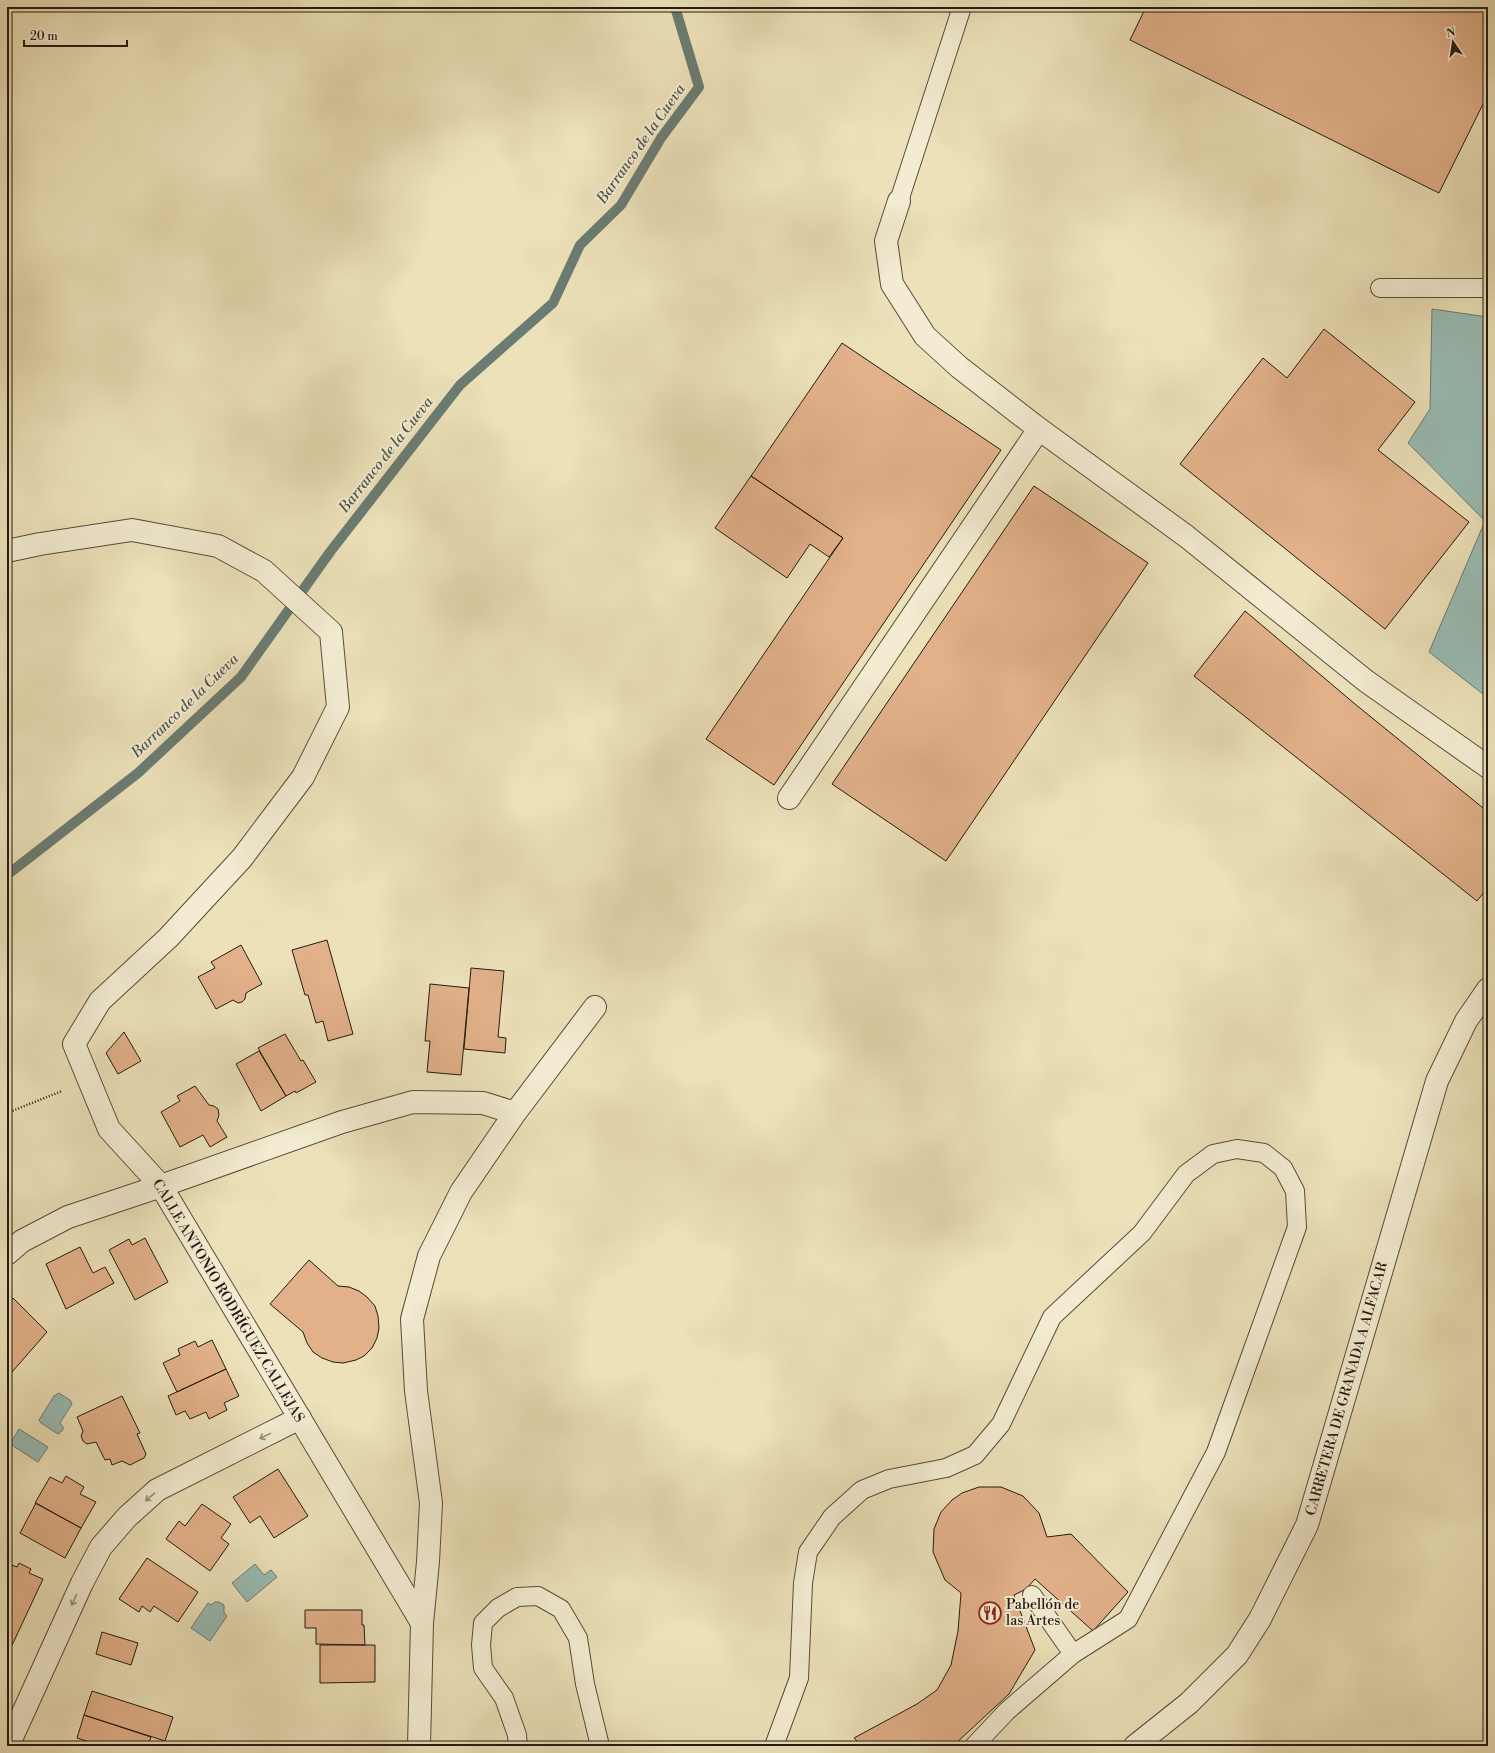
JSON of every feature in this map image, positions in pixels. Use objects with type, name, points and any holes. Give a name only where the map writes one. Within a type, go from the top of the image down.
[{"type":"street","points":[[899,202],[886,241],[892,284],[925,336],[959,367],[1186,536],[1366,681],[1488,767]]},
{"type":"street","points":[[789,798],[1039,428]]},
{"type":"street","name":"CALLE ANTONIO RODRÍGUEZ CALLEJAS","points":[[7,551],[40,544],[132,530],[218,546],[264,571],[331,632],[338,707],[303,777],[242,858],[168,938],[100,1001],[74,1044],[109,1130],[161,1186],[422,1623]]},
{"type":"street","name":"CARRETERA DE GRANADA A ALFACAR","points":[[1135,1746],[1189,1703],[1237,1655],[1260,1619],[1307,1525],[1437,1081],[1466,1021],[1488,988]]},
{"type":"street","points":[[419,1746],[422,1623],[428,1562],[431,1503],[416,1392],[412,1319],[429,1256],[460,1192],[515,1113],[595,1007]]},
{"type":"street","points":[[7,1254],[22,1241],[68,1217],[342,1122],[413,1102],[483,1103],[515,1113]]},
{"type":"street","points":[[8,1746],[82,1583],[101,1547],[127,1517],[158,1490],[300,1418]]},
{"type":"lane","points":[[899,202],[962,7]]},
{"type":"lane","points":[[1380,288],[1488,288]]},
{"type":"lane","points":[[774,1746],[798,1678],[803,1583],[808,1552],[832,1517],[862,1490],[889,1479],[946,1468],[975,1455],[1001,1424],[1052,1316],[1142,1233],[1186,1174],[1213,1154],[1237,1149],[1264,1153],[1283,1168],[1295,1191],[1297,1227],[1216,1452],[1128,1619],[1073,1654],[1007,1711],[974,1746]]},
{"type":"lane","points":[[1032,1595],[1073,1654]]},
{"type":"lane","points":[[518,1746],[517,1735],[504,1698],[482,1668],[481,1645],[483,1623],[498,1608],[517,1597],[538,1596],[561,1609],[578,1638],[585,1684],[600,1746]]},
{"type":"path","points":[[7,1114],[89,1080]]},
{"type":"water","points":[[1432,309],[1488,317],[1488,698],[1429,652],[1485,521],[1408,443],[1430,409]]},
{"type":"water","points":[[59,1393],[70,1400],[72,1404],[60,1423],[63,1430],[58,1434],[41,1423],[39,1420],[54,1396]]},
{"type":"water","points":[[19,1429],[48,1447],[38,1462],[10,1444]]},
{"type":"water","points":[[255,1564],[264,1575],[271,1570],[277,1577],[247,1602],[232,1583]]},
{"type":"water","points":[[215,1602],[219,1602],[224,1605],[224,1613],[227,1616],[210,1641],[191,1628],[208,1603],[211,1605]]},
{"type":"building","points":[[1146,7],[1488,7],[1488,94],[1439,193],[1130,40]]},
{"type":"building","points":[[1324,329],[1415,402],[1378,450],[1469,522],[1385,629],[1180,464],[1263,358],[1287,378]]},
{"type":"building","points":[[842,343],[1001,450],[774,785],[706,739],[843,538],[751,476]]},
{"type":"building","points":[[751,476],[843,538],[829,557],[810,544],[787,578],[715,528]]},
{"type":"building","points":[[1034,486],[1148,563],[946,861],[832,784]]},
{"type":"building","points":[[1245,611],[1355,704],[1488,812],[1488,887],[1477,901],[1194,676]]},
{"type":"building","points":[[327,940],[353,1034],[328,1041],[323,1021],[316,1023],[308,995],[305,995],[292,950]]},
{"type":"building","points":[[241,945],[262,984],[246,993],[245,999],[242,1002],[238,1003],[233,1000],[216,1009],[198,977],[215,968],[211,962]]},
{"type":"building","points":[[471,968],[504,971],[498,1037],[506,1038],[505,1053],[464,1049]]},
{"type":"building","points":[[430,984],[469,988],[461,1075],[427,1072],[430,1041],[425,1041]]},
{"type":"building","points":[[124,1032],[141,1061],[118,1074],[106,1053]]},
{"type":"building","points":[[285,1034],[301,1061],[303,1060],[316,1082],[296,1093],[295,1091],[286,1096],[258,1048]]},
{"type":"building","points":[[259,1051],[286,1096],[261,1111],[236,1064]]},
{"type":"building","points":[[195,1086],[209,1105],[218,1109],[219,1115],[217,1121],[227,1137],[210,1147],[203,1135],[180,1147],[161,1112],[180,1101],[177,1096]]},
{"type":"building","points":[[145,1238],[168,1282],[135,1300],[109,1250],[129,1239],[132,1245]]},
{"type":"building","points":[[80,1247],[93,1273],[105,1267],[114,1283],[66,1309],[46,1264]]},
{"type":"building","points":[[309,1260],[338,1286],[349,1287],[359,1291],[375,1306],[379,1328],[377,1338],[372,1348],[364,1356],[356,1360],[343,1363],[333,1362],[322,1358],[313,1352],[307,1343],[303,1332],[270,1304]]},
{"type":"building","points":[[13,1298],[47,1332],[12,1372],[7,1367],[7,1305]]},
{"type":"building","points":[[212,1340],[226,1369],[177,1392],[163,1363],[180,1355],[178,1349],[195,1341],[198,1347]]},
{"type":"building","points":[[226,1369],[239,1396],[224,1403],[227,1410],[209,1419],[206,1412],[190,1419],[185,1411],[176,1415],[168,1396]]},
{"type":"building","points":[[122,1396],[140,1433],[137,1434],[146,1454],[144,1458],[130,1465],[122,1461],[112,1465],[110,1459],[105,1460],[96,1442],[87,1444],[83,1441],[81,1436],[83,1431],[77,1417]]},
{"type":"building","points":[[278,1469],[308,1516],[274,1538],[260,1516],[250,1523],[233,1497]]},
{"type":"building","points":[[66,1476],[84,1487],[80,1494],[96,1502],[81,1528],[35,1503],[50,1477],[62,1483]]},
{"type":"building","name":"Pabellón de las Artes","points":[[979,1487],[1001,1487],[1023,1496],[1039,1513],[1047,1537],[1071,1534],[1128,1592],[1093,1631],[1035,1579],[1026,1589],[1014,1595],[1035,1650],[1009,1694],[953,1746],[862,1746],[854,1738],[917,1704],[937,1690],[951,1665],[958,1631],[961,1593],[945,1580],[933,1552],[934,1529],[941,1512],[952,1500],[962,1493]]},
{"type":"building","points":[[36,1503],[81,1528],[65,1558],[20,1533]]},
{"type":"building","points":[[202,1504],[231,1524],[221,1538],[229,1544],[210,1571],[166,1539],[179,1521],[185,1526]]},
{"type":"building","points":[[147,1558],[198,1592],[178,1622],[154,1606],[150,1612],[142,1606],[139,1612],[119,1599]]},
{"type":"building","points":[[7,1563],[17,1567],[19,1563],[31,1569],[29,1573],[43,1579],[7,1656]]},
{"type":"building","points":[[305,1610],[362,1610],[362,1625],[364,1625],[365,1645],[316,1644],[316,1628],[305,1628]]},
{"type":"building","points":[[102,1632],[138,1643],[131,1665],[96,1654]]},
{"type":"building","points":[[320,1645],[375,1645],[375,1682],[320,1683]]},
{"type":"building","points":[[92,1691],[173,1717],[165,1741],[84,1715]]},
{"type":"building","points":[[84,1715],[151,1737],[148,1746],[102,1746],[77,1738]]},
{"type":"waterway","name":"Barranco de la Cueva","points":[[7,875],[138,773],[241,677],[330,552],[460,385],[553,303],[580,245],[621,205],[661,138],[699,87],[675,7]]},
{"type":"place","name":"Pabellón de las Artes","points":[[990,1613]]}]
